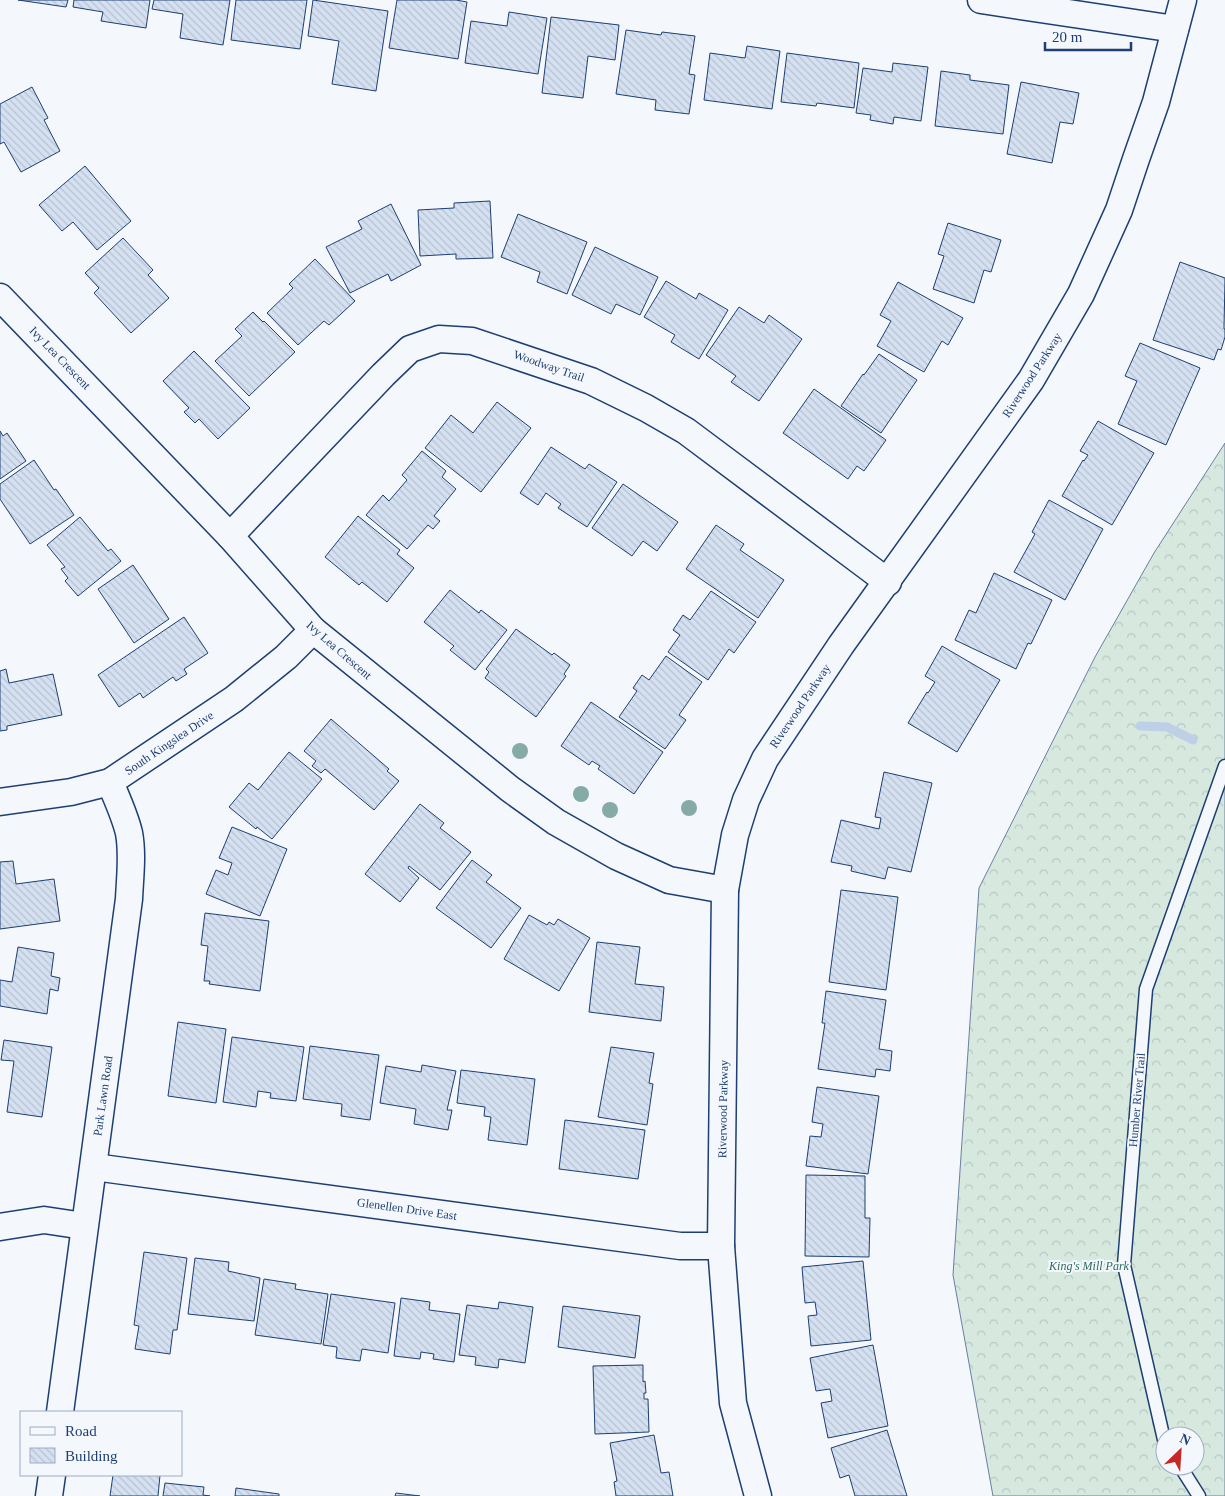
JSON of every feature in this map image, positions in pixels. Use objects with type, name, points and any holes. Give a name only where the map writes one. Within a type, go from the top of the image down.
[{"type":"street","points":[[981,0],[1176,29]]},
{"type":"street","name":"Riverwood Parkway","points":[[758,1496],[733,1403],[721,1246],[725,890],[735,835],[746,800],[765,759],[841,646],[1032,380],[1081,294],[1119,210],[1156,102],[1183,0]]},
{"type":"street","name":"Ivy Lea Crescent","points":[[0,297],[230,536],[312,630],[503,783],[556,822],[616,856],[668,880],[725,890]]},
{"type":"street","name":"Woodway Trail","points":[[230,536],[410,349],[439,339],[472,341],[591,381],[613,390],[662,417],[686,431],[888,582]]},
{"type":"street","name":"South Kingslea Drive","points":[[0,802],[70,792],[110,782],[234,699],[286,657],[312,630]]},
{"type":"street","name":"Park Lawn Road","points":[[60,1411],[129,899],[131,870],[129,834],[110,782]]},
{"type":"street","name":"Glenellen Drive East","points":[[94,1167],[680,1246],[721,1246]]},
{"type":"street","points":[[0,1228],[44,1220],[84,1226]]},
{"type":"street","points":[[49,1496],[52,1476]]},
{"type":"lane","name":"Humber River Trail","points":[[1161,1426],[1124,1265],[1145,999],[1146,989],[1225,766]]},
{"type":"lane","points":[[1186,1476],[1199,1496]]},
{"type":"green space","name":"King's Mill Park","points":[[1225,443],[1225,1496],[993,1496],[953,1275],[979,888],[1095,657],[1154,553]]},
{"type":"building","points":[[18,0],[68,0],[66,7]]},
{"type":"building","points":[[74,0],[150,0],[146,28],[101,21],[103,12],[73,7]]},
{"type":"building","points":[[154,0],[230,0],[223,45],[180,38],[183,14],[152,9]]},
{"type":"building","points":[[236,0],[307,0],[300,49],[231,40]]},
{"type":"building","points":[[313,0],[388,11],[376,91],[332,84],[339,41],[308,36]]},
{"type":"building","points":[[397,0],[456,0],[467,2],[458,59],[389,48]]},
{"type":"building","points":[[509,12],[547,18],[538,74],[465,63],[471,21],[507,26]]},
{"type":"building","points":[[551,17],[619,25],[615,60],[588,56],[583,98],[542,93]]},
{"type":"building","points":[[626,30],[661,35],[662,32],[695,36],[689,74],[695,75],[689,114],[655,110],[656,100],[616,94]]},
{"type":"building","points":[[747,46],[780,51],[772,109],[704,100],[710,53],[745,58]]},
{"type":"building","points":[[787,53],[859,63],[854,108],[817,103],[816,106],[781,102]]},
{"type":"building","points":[[893,63],[928,67],[921,121],[894,117],[893,124],[870,120],[871,115],[856,113],[863,68],[892,72]]},
{"type":"building","points":[[941,71],[970,75],[970,80],[1009,85],[1003,134],[935,126]]},
{"type":"building","points":[[1021,82],[1079,93],[1073,124],[1060,122],[1052,163],[1007,154]]},
{"type":"building","points":[[32,87],[48,118],[44,120],[60,151],[21,172],[4,142],[0,144],[0,104]]},
{"type":"building","points":[[85,166],[131,221],[97,250],[73,222],[62,231],[39,205]]},
{"type":"building","points":[[490,201],[493,258],[456,259],[456,254],[420,256],[418,210],[454,208],[454,203]]},
{"type":"building","points":[[391,204],[421,265],[391,281],[388,274],[350,293],[326,247],[362,229],[358,221]]},
{"type":"building","points":[[518,214],[587,242],[567,294],[537,282],[540,272],[501,257]]},
{"type":"building","points":[[948,223],[1001,240],[991,272],[984,270],[974,303],[933,289],[944,256],[938,254]]},
{"type":"building","points":[[123,238],[153,270],[148,275],[169,298],[131,333],[94,293],[99,288],[85,273]]},
{"type":"building","points":[[595,247],[658,277],[640,315],[616,304],[611,314],[572,295]]},
{"type":"building","points":[[315,259],[355,301],[329,325],[324,321],[298,345],[267,313],[293,288],[289,284]]},
{"type":"building","points":[[1180,262],[1225,278],[1225,337],[1221,350],[1218,349],[1214,360],[1153,340]]},
{"type":"building","points":[[666,281],[696,299],[699,293],[728,310],[699,359],[671,342],[675,335],[644,317]]},
{"type":"building","points":[[898,282],[963,318],[948,345],[942,341],[924,372],[877,346],[891,321],[880,315]]},
{"type":"building","points":[[739,307],[764,323],[769,315],[802,339],[759,401],[731,382],[736,376],[706,355]]},
{"type":"building","points":[[253,312],[295,352],[249,396],[215,361],[242,336],[235,329]]},
{"type":"building","points":[[1140,343],[1200,368],[1166,445],[1118,424],[1137,381],[1125,376]]},
{"type":"building","points":[[194,351],[250,408],[218,439],[199,419],[195,423],[184,412],[189,408],[163,381]]},
{"type":"building","points":[[879,354],[917,380],[881,433],[841,406]]},
{"type":"building","points":[[814,389],[886,440],[864,471],[857,466],[848,479],[783,433]]},
{"type":"building","points":[[497,402],[531,428],[481,492],[425,448],[451,415],[473,433]]},
{"type":"building","points":[[1098,421],[1154,453],[1112,525],[1062,496],[1083,460],[1088,455],[1080,451]]},
{"type":"building","points":[[0,431],[3,436],[7,433],[26,461],[0,479]]},
{"type":"building","points":[[551,447],[585,469],[589,464],[617,482],[587,527],[558,508],[561,504],[546,493],[538,505],[520,493]]},
{"type":"building","points":[[422,451],[446,471],[442,477],[456,489],[434,516],[440,521],[433,529],[428,525],[407,549],[366,515],[383,495],[389,501],[407,480],[402,475]]},
{"type":"building","points":[[34,460],[74,515],[30,544],[0,499],[0,484]]},
{"type":"building","points":[[623,484],[678,522],[657,551],[643,541],[632,556],[592,528]]},
{"type":"building","points":[[1049,500],[1103,529],[1065,600],[1014,572],[1035,534],[1032,532]]},
{"type":"building","points":[[358,516],[400,550],[397,554],[414,568],[387,602],[362,582],[359,585],[325,557]]},
{"type":"building","points":[[80,517],[108,551],[111,549],[121,561],[78,596],[65,581],[68,578],[61,569],[65,567],[47,545]]},
{"type":"building","points":[[716,525],[744,544],[740,550],[784,580],[758,618],[686,569]]},
{"type":"building","points":[[133,565],[169,619],[134,643],[98,589]]},
{"type":"building","points":[[994,573],[1052,600],[1031,644],[1028,643],[1016,669],[955,640],[969,610],[976,613]]},
{"type":"building","points":[[450,590],[479,613],[481,610],[507,630],[475,670],[450,650],[454,646],[424,622]]},
{"type":"building","points":[[711,591],[756,622],[734,653],[729,649],[708,680],[668,652],[680,635],[673,630],[683,615],[690,620]]},
{"type":"building","points":[[184,617],[208,653],[184,669],[187,674],[176,681],[173,677],[143,698],[140,693],[119,707],[98,675]]},
{"type":"building","points":[[516,629],[552,655],[554,653],[570,665],[564,674],[566,676],[536,717],[485,678],[489,672],[486,669]]},
{"type":"building","points":[[942,646],[1000,680],[957,752],[908,723],[935,682],[925,676]]},
{"type":"building","points":[[666,656],[702,682],[679,715],[686,720],[665,749],[619,717],[637,691],[633,688],[642,675],[649,680]]},
{"type":"building","points":[[6,669],[9,683],[53,674],[62,715],[7,726],[7,730],[0,731],[0,671]]},
{"type":"building","points":[[591,702],[663,752],[634,794],[598,769],[600,766],[592,761],[589,765],[561,746]]},
{"type":"building","points":[[331,719],[389,769],[387,771],[399,781],[374,810],[325,769],[321,773],[312,766],[316,761],[304,751]]},
{"type":"building","points":[[289,752],[322,779],[272,839],[257,827],[256,829],[229,807],[249,783],[258,790]]},
{"type":"building","points":[[884,772],[932,783],[911,872],[888,867],[885,879],[851,871],[852,866],[831,862],[841,820],[879,829],[881,818],[875,817]]},
{"type":"building","points":[[420,804],[444,823],[440,828],[471,852],[440,890],[409,866],[408,868],[419,878],[400,902],[365,874]]},
{"type":"building","points":[[232,827],[287,849],[260,916],[206,894],[216,870],[228,875],[232,863],[219,858]]},
{"type":"building","points":[[472,860],[492,875],[486,882],[521,908],[491,948],[436,908]]},
{"type":"building","points":[[13,861],[16,884],[54,879],[60,921],[0,929],[0,862]]},
{"type":"building","points":[[841,890],[898,897],[886,990],[829,982]]},
{"type":"building","points":[[205,913],[269,921],[260,991],[209,984],[210,981],[204,981],[208,946],[201,945]]},
{"type":"building","points":[[529,915],[547,925],[549,922],[554,925],[558,919],[590,938],[559,991],[504,959]]},
{"type":"building","points":[[597,942],[640,947],[635,984],[664,987],[661,1021],[589,1012]]},
{"type":"building","points":[[18,947],[54,953],[51,976],[60,978],[58,991],[50,989],[47,1014],[0,1006],[0,980],[12,982]]},
{"type":"building","points":[[826,991],[886,1000],[879,1049],[892,1051],[890,1071],[876,1069],[875,1077],[818,1069],[825,1023],[822,1023]]},
{"type":"building","points":[[178,1022],[226,1029],[216,1103],[168,1096]]},
{"type":"building","points":[[232,1037],[304,1047],[296,1101],[270,1098],[271,1093],[258,1091],[256,1107],[223,1102]]},
{"type":"building","points":[[4,1040],[52,1047],[42,1117],[7,1112],[14,1061],[1,1060]]},
{"type":"building","points":[[310,1046],[379,1055],[370,1120],[341,1116],[342,1104],[303,1099]]},
{"type":"building","points":[[611,1047],[654,1053],[649,1083],[653,1084],[647,1125],[598,1117]]},
{"type":"building","points":[[422,1065],[456,1071],[447,1110],[452,1110],[448,1130],[414,1124],[416,1109],[380,1103],[386,1066],[421,1072]]},
{"type":"building","points":[[461,1070],[535,1079],[527,1145],[488,1140],[491,1117],[484,1116],[485,1107],[457,1103]]},
{"type":"building","points":[[817,1087],[879,1096],[868,1174],[806,1166],[810,1136],[821,1137],[823,1124],[812,1122]]},
{"type":"building","points":[[565,1120],[645,1130],[638,1179],[559,1169]]},
{"type":"building","points":[[806,1175],[865,1176],[865,1218],[870,1218],[869,1257],[805,1256]]},
{"type":"building","points":[[144,1252],[187,1258],[177,1330],[173,1330],[170,1354],[135,1349],[139,1326],[134,1325]]},
{"type":"building","points":[[195,1258],[229,1262],[228,1271],[260,1278],[254,1321],[188,1314]]},
{"type":"building","points":[[863,1261],[871,1340],[811,1346],[808,1316],[817,1315],[815,1302],[805,1303],[802,1267]]},
{"type":"building","points":[[264,1279],[296,1284],[295,1289],[328,1294],[321,1344],[255,1335]]},
{"type":"building","points":[[331,1294],[395,1303],[388,1353],[362,1349],[360,1361],[336,1358],[337,1347],[323,1345]]},
{"type":"building","points":[[401,1298],[430,1302],[429,1310],[460,1314],[454,1362],[433,1359],[434,1354],[421,1352],[420,1359],[394,1356]]},
{"type":"building","points":[[499,1302],[533,1307],[525,1363],[499,1359],[498,1368],[475,1365],[476,1357],[459,1355],[467,1305],[498,1309]]},
{"type":"building","points":[[563,1306],[640,1316],[635,1358],[558,1347]]},
{"type":"building","points":[[873,1345],[888,1426],[828,1438],[821,1403],[832,1401],[830,1389],[816,1391],[810,1358]]},
{"type":"building","points":[[643,1365],[643,1382],[645,1381],[646,1393],[644,1393],[644,1399],[648,1399],[649,1432],[595,1434],[593,1366]]},
{"type":"building","points":[[887,1430],[907,1496],[855,1496],[849,1475],[840,1478],[831,1448]]},
{"type":"building","points":[[654,1435],[661,1473],[669,1472],[673,1496],[616,1496],[614,1482],[617,1481],[610,1443]]},
{"type":"building","points":[[113,1476],[160,1476],[158,1496],[110,1496]]},
{"type":"building","points":[[165,1483],[204,1487],[203,1495],[210,1496],[163,1496]]},
{"type":"building","points":[[236,1488],[279,1494],[279,1496],[235,1496]]},
{"type":"building","points":[[396,1493],[420,1496],[395,1496]]},
{"type":"waterway","points":[[1140,726],[1167,727],[1193,740]]}]
